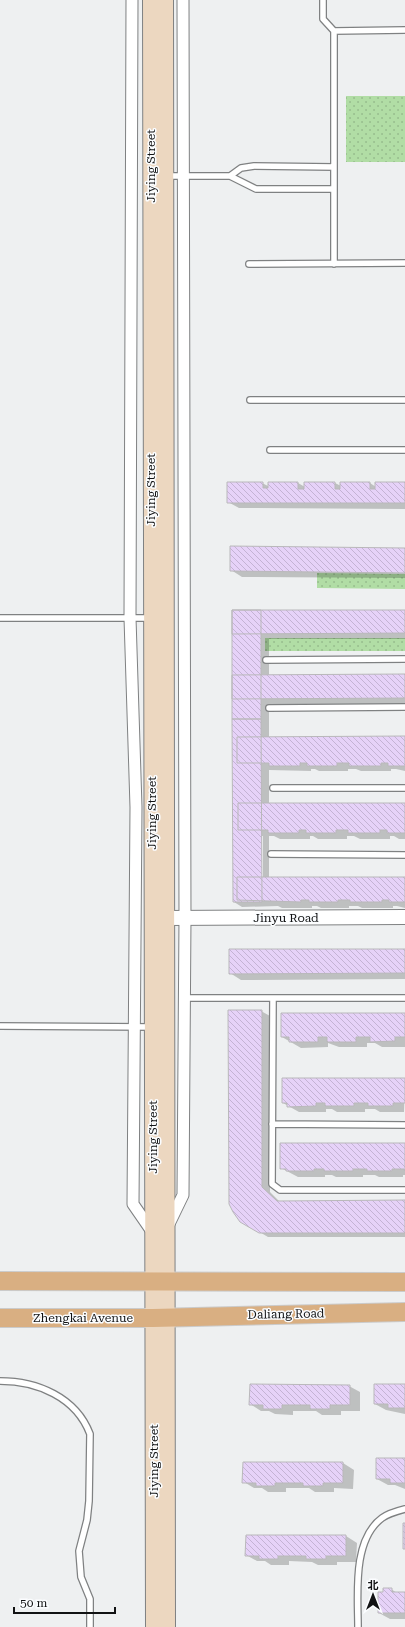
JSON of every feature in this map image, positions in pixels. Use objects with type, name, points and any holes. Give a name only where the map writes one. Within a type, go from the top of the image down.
[{"type":"main road","name":"Jiying Street","points":[[151,0],[153,1027],[160,1231]]},
{"type":"main road","name":"Jiying Street","points":[[154,1627],[166,918],[164,0]]},
{"type":"main road","points":[[0,1281],[405,1282]]},
{"type":"main road","name":"Daliang Road","points":[[160,1317],[405,1312]]},
{"type":"main road","name":"Jiying Street","points":[[160,1317],[168,1627]]},
{"type":"main road","name":"Zhengkai Avenue","points":[[0,1318],[160,1317]]},
{"type":"street","points":[[132,0],[130,618],[136,807],[133,1204],[160,1231],[183,1195],[185,918],[183,0]]},
{"type":"street","name":"Jinyu Road","points":[[166,918],[405,918]]},
{"type":"lane","points":[[323,0],[323,19],[334,31],[334,264]]},
{"type":"lane","points":[[334,31],[405,30]]},
{"type":"lane","points":[[230,176],[241,168],[254,166],[334,168]]},
{"type":"lane","points":[[164,176],[230,176],[256,189],[334,189]]},
{"type":"lane","points":[[249,264],[405,263]]},
{"type":"lane","points":[[250,400],[405,400]]},
{"type":"lane","points":[[270,450],[405,450]]},
{"type":"lane","points":[[0,618],[152,618]]},
{"type":"lane","points":[[266,660],[405,660]]},
{"type":"lane","points":[[269,708],[405,707]]},
{"type":"lane","points":[[273,788],[405,788]]},
{"type":"lane","points":[[271,854],[405,855]]},
{"type":"lane","points":[[184,998],[405,998]]},
{"type":"lane","points":[[272,998],[272,1184],[280,1190],[405,1190]]},
{"type":"lane","points":[[0,1026],[153,1027]]},
{"type":"lane","points":[[272,1124],[405,1125]]},
{"type":"lane","points":[[0,1381],[30,1384],[59,1396],[72,1407],[84,1422],[90,1434],[89,1501],[87,1520],[79,1551],[81,1577],[90,1599],[90,1627]]},
{"type":"lane","points":[[358,1627],[357,1589],[359,1562],[367,1540],[372,1529],[381,1519],[405,1508]]},
{"type":"green space","points":[[346,96],[405,96],[405,162],[346,162]]},
{"type":"green space","points":[[317,573],[405,574],[405,589],[317,588]]},
{"type":"green space","points":[[265,638],[405,638],[405,651],[265,651]]},
{"type":"building","points":[[227,482],[263,482],[263,488],[268,488],[268,482],[298,482],[298,489],[304,489],[304,482],[335,482],[335,489],[340,489],[340,482],[370,482],[370,489],[375,489],[375,482],[405,482],[405,503],[227,503]]},
{"type":"building","points":[[230,546],[405,548],[405,573],[230,571]]},
{"type":"building","points":[[232,610],[405,610],[405,633],[232,634]]},
{"type":"building","points":[[232,610],[261,610],[261,719],[232,719]]},
{"type":"building","points":[[405,674],[405,698],[232,699],[232,675]]},
{"type":"building","points":[[232,719],[261,719],[262,902],[233,902]]},
{"type":"building","points":[[405,736],[405,766],[388,766],[388,763],[381,763],[381,766],[349,766],[349,763],[337,763],[337,766],[307,766],[307,763],[300,763],[300,766],[269,766],[269,763],[237,763],[237,737]]},
{"type":"building","points":[[238,803],[405,803],[405,833],[387,833],[387,830],[380,830],[380,833],[348,833],[348,830],[336,830],[336,833],[306,833],[306,830],[299,830],[299,833],[268,833],[268,830],[238,830]]},
{"type":"building","points":[[237,877],[405,877],[405,902],[389,902],[389,900],[382,900],[382,902],[350,902],[350,900],[338,900],[338,902],[309,902],[309,900],[301,900],[301,902],[237,900]]},
{"type":"building","points":[[229,949],[405,949],[405,973],[229,974]]},
{"type":"building","points":[[228,1010],[262,1010],[262,1187],[277,1201],[405,1200],[405,1233],[259,1233],[240,1222],[229,1204]]},
{"type":"building","points":[[281,1013],[405,1013],[405,1037],[395,1037],[395,1041],[370,1042],[370,1037],[356,1037],[356,1042],[327,1042],[327,1037],[318,1037],[318,1042],[289,1042],[289,1037],[281,1037]]},
{"type":"building","points":[[282,1078],[405,1078],[405,1103],[393,1103],[393,1106],[368,1106],[368,1103],[354,1103],[354,1106],[325,1106],[325,1103],[316,1103],[316,1106],[287,1107],[287,1103],[282,1103]]},
{"type":"building","points":[[280,1143],[405,1143],[405,1171],[404,1169],[392,1169],[392,1171],[367,1171],[367,1169],[353,1169],[353,1171],[324,1171],[324,1169],[314,1169],[314,1171],[286,1171],[286,1169],[280,1169]]},
{"type":"building","points":[[250,1384],[350,1385],[350,1405],[330,1405],[330,1409],[310,1409],[310,1405],[282,1405],[282,1409],[263,1409],[263,1405],[249,1405]]},
{"type":"building","points":[[374,1384],[405,1384],[405,1408],[388,1408],[388,1404],[374,1404]]},
{"type":"building","points":[[376,1458],[405,1458],[405,1483],[390,1483],[390,1479],[376,1479]]},
{"type":"building","points":[[243,1462],[343,1462],[343,1483],[323,1483],[323,1486],[303,1486],[303,1483],[275,1483],[275,1486],[256,1486],[256,1483],[242,1483]]},
{"type":"building","points":[[403,1523],[405,1523],[405,1549],[403,1549]]},
{"type":"building","points":[[246,1535],[346,1535],[346,1556],[326,1556],[326,1559],[306,1559],[306,1556],[278,1556],[278,1559],[259,1559],[259,1556],[245,1556]]},
{"type":"building","points":[[383,1588],[392,1588],[392,1592],[405,1592],[405,1613],[378,1613],[378,1592],[383,1592]]}]
